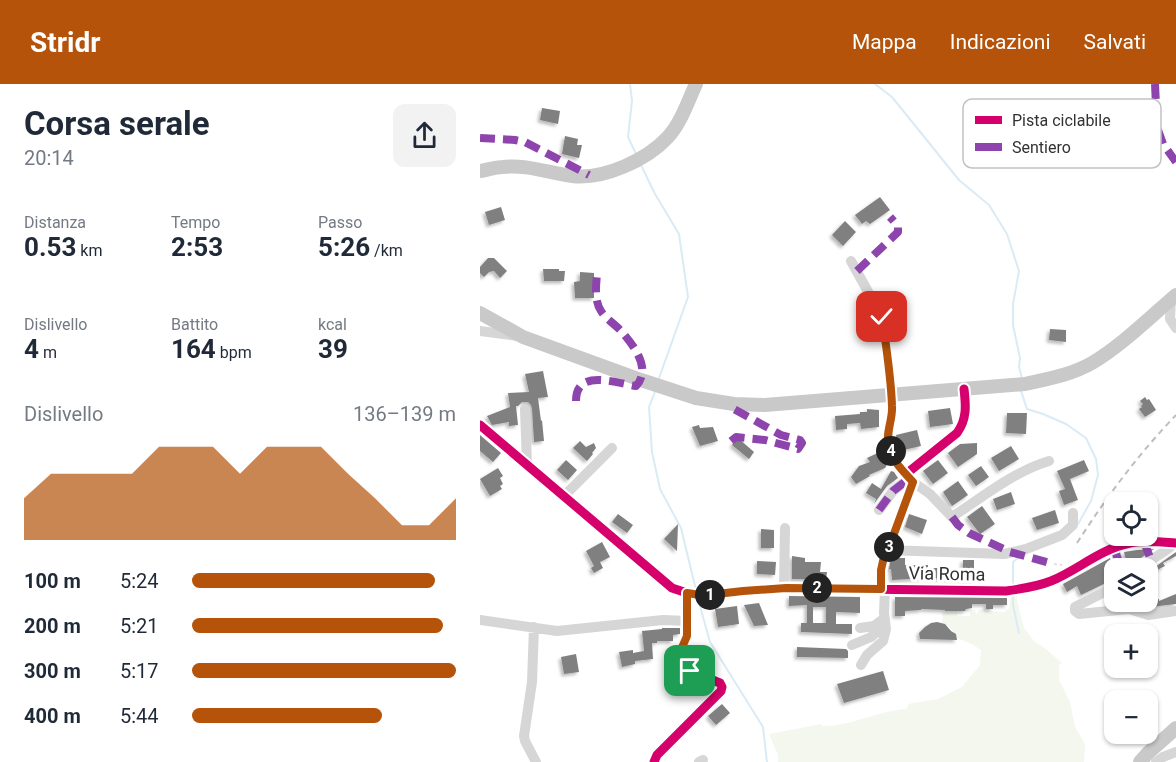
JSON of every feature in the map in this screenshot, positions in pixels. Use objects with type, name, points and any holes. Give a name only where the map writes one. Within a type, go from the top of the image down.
[{"type":"main road","points":[[480,171],[503,166],[524,167],[574,176],[604,173],[631,164],[668,137],[678,123],[696,84]]},
{"type":"main road","points":[[482,322],[696,398],[734,404],[765,405],[1025,384],[1058,377],[1090,364],[1171,310]]},
{"type":"main road","points":[[1140,762],[1176,728]]},
{"type":"street","points":[[851,261],[882,317],[891,382],[892,408],[888,439],[896,462],[910,478],[930,494],[952,517],[1012,476],[1049,460]]},
{"type":"street","points":[[879,510],[893,491],[957,434],[966,413],[964,389]]},
{"type":"street","points":[[525,409],[527,465]]},
{"type":"street","points":[[480,425],[672,588],[693,594],[687,621],[687,636],[680,652],[680,661],[690,671],[720,683],[722,687],[721,691],[657,755],[654,762]]},
{"type":"street","points":[[564,496],[612,448]]},
{"type":"street","points":[[861,665],[867,655],[883,641],[886,629],[881,570],[910,478]]},
{"type":"street","points":[[886,550],[1004,554],[1026,549],[1062,535],[1073,525],[1073,513]]},
{"type":"street","points":[[784,588],[785,528]]},
{"type":"street","name":"Via Roma","points":[[1158,541],[1175,543]]},
{"type":"street","points":[[1155,558],[1175,543]]},
{"type":"street","name":"Via Roma","points":[[693,594],[784,588],[1006,591],[1029,588],[1052,581],[1121,546]]},
{"type":"street","points":[[1114,548],[1118,558]]},
{"type":"street","points":[[1104,592],[1075,607],[1079,615],[1104,612]]},
{"type":"street","points":[[1139,612],[1148,615],[1176,611]]},
{"type":"street","points":[[480,620],[557,630],[663,620],[687,621]]},
{"type":"street","points":[[860,628],[874,626],[885,621]]},
{"type":"street","points":[[852,645],[871,637],[885,621]]},
{"type":"street","points":[[534,627],[532,682],[524,736],[536,762]]},
{"type":"street","points":[[1156,762],[1176,752]]},
{"type":"path","points":[[1054,564],[1066,566]]},
{"type":"shaded area","points":[[1011,596],[1017,596],[1024,628],[1034,641],[1062,663],[1059,665],[1059,680],[1070,702],[1075,727],[1085,744],[1084,762],[778,762],[778,755],[769,734],[822,724],[822,726],[832,726],[906,709],[908,704],[938,699],[962,687],[980,665],[981,650],[957,638],[951,629],[942,623],[942,614],[957,611],[957,616],[970,616],[970,609],[975,610],[976,614],[978,610],[985,609],[985,611],[1005,612],[1009,609]]},
{"type":"building","points":[[542,108],[560,111],[558,124],[540,120]]},
{"type":"building","points":[[565,136],[578,139],[577,145],[582,145],[579,158],[562,154]]},
{"type":"building","points":[[880,197],[890,210],[870,224],[866,221],[862,224],[855,215]]},
{"type":"building","points":[[501,207],[505,220],[489,225],[485,212]]},
{"type":"building","points":[[845,221],[856,232],[843,246],[832,235]]},
{"type":"building","points":[[488,258],[494,258],[507,271],[500,278],[494,271],[484,277],[480,273],[480,267]]},
{"type":"building","points":[[543,269],[565,271],[564,281],[544,281]]},
{"type":"building","points":[[580,272],[594,273],[594,298],[575,298],[574,282],[580,281]]},
{"type":"building","points":[[1050,329],[1066,330],[1066,342],[1049,340]]},
{"type":"building","points":[[543,371],[548,397],[538,398],[544,441],[534,442],[532,409],[528,402],[522,402],[516,406],[518,425],[509,426],[509,422],[492,425],[487,416],[510,407],[508,393],[529,392],[525,374]]},
{"type":"building","points":[[1145,397],[1156,410],[1145,417],[1139,409],[1143,404],[1140,401]]},
{"type":"building","points":[[950,408],[953,424],[930,427],[928,411]]},
{"type":"building","points":[[867,409],[879,410],[879,427],[861,429],[860,423],[847,424],[847,429],[836,430],[835,416],[860,414],[860,412],[867,412]]},
{"type":"building","points":[[1007,413],[1027,413],[1026,434],[1006,433]]},
{"type":"building","points":[[699,425],[700,428],[713,427],[718,441],[700,446],[692,427]]},
{"type":"building","points":[[917,430],[921,446],[899,451],[896,435]]},
{"type":"building","points":[[480,435],[501,453],[493,462],[480,451]]},
{"type":"building","points":[[738,438],[754,452],[749,459],[732,445]]},
{"type":"building","points":[[580,441],[586,447],[594,443],[596,448],[587,461],[573,448]]},
{"type":"building","points":[[977,443],[977,454],[958,467],[948,453],[960,444]]},
{"type":"building","points":[[1011,446],[1019,459],[999,471],[991,458]]},
{"type":"building","points":[[882,451],[888,463],[885,468],[856,484],[851,477],[859,466],[870,462],[867,458]]},
{"type":"building","points":[[566,460],[577,470],[568,480],[557,470]]},
{"type":"building","points":[[938,460],[948,473],[933,484],[923,471]]},
{"type":"building","points":[[1084,460],[1089,471],[1070,479],[1078,500],[1064,505],[1059,491],[1065,489],[1057,471]]},
{"type":"building","points":[[981,466],[989,477],[976,486],[968,475]]},
{"type":"building","points":[[498,468],[503,476],[500,478],[503,484],[500,486],[502,489],[490,496],[480,479]]},
{"type":"building","points":[[891,471],[898,478],[887,486],[874,504],[876,499],[866,493],[872,483],[881,489]]},
{"type":"building","points":[[958,481],[968,495],[952,506],[943,492]]},
{"type":"building","points":[[1011,492],[1015,504],[997,510],[993,499]]},
{"type":"building","points":[[982,506],[995,524],[980,534],[967,517]]},
{"type":"building","points":[[1055,510],[1059,523],[1037,530],[1032,518]]},
{"type":"building","points":[[618,514],[633,525],[627,533],[612,522]]},
{"type":"building","points":[[909,514],[927,520],[922,534],[905,527]]},
{"type":"building","points":[[678,524],[677,551],[664,539]]},
{"type":"building","points":[[761,529],[774,530],[774,548],[761,548]]},
{"type":"building","points":[[602,542],[610,557],[600,562],[603,568],[594,573],[591,568],[594,566],[586,551]]},
{"type":"building","points":[[1154,549],[1141,558],[1126,558],[1124,552]]},
{"type":"building","points":[[1176,552],[1176,556],[1163,563],[1165,566],[1158,570],[1158,565]]},
{"type":"building","points":[[792,556],[805,558],[805,562],[821,562],[820,572],[827,572],[826,580],[792,579]]},
{"type":"building","points":[[891,558],[905,558],[905,565],[928,565],[928,568],[941,568],[941,570],[963,570],[963,560],[974,560],[974,580],[928,578],[892,580],[891,569],[889,569]]},
{"type":"building","points":[[757,561],[776,562],[775,575],[757,574]]},
{"type":"building","points":[[1104,561],[1104,584],[1081,595],[1077,586],[1067,592],[1063,584]]},
{"type":"building","points":[[1176,594],[1176,604],[1158,606],[1159,599],[1159,601]]},
{"type":"building","points":[[789,596],[860,597],[860,613],[836,612],[836,624],[852,624],[852,634],[801,632],[801,623],[807,623],[807,605],[789,606]],"holes":[[[813,607],[826,607],[826,623],[813,623]]]},
{"type":"building","points":[[895,597],[1007,598],[1007,605],[993,605],[993,609],[986,609],[986,604],[972,604],[972,608],[965,611],[921,609],[905,611],[905,616],[895,616]]},
{"type":"building","points":[[759,603],[768,625],[754,626],[744,605]]},
{"type":"building","points":[[737,606],[739,624],[718,627],[715,609]]},
{"type":"building","points":[[937,622],[945,624],[956,634],[957,640],[920,639],[919,633],[925,627]]},
{"type":"building","points":[[680,628],[680,634],[673,635],[673,641],[652,643],[653,659],[635,661],[635,664],[622,667],[619,652],[644,651],[642,631]]},
{"type":"building","points":[[797,647],[846,649],[848,658],[797,657]]},
{"type":"building","points":[[576,654],[579,672],[564,674],[561,657]]},
{"type":"building","points":[[675,666],[688,683],[679,688],[669,669]]},
{"type":"building","points":[[883,671],[889,690],[844,703],[837,684]]},
{"type":"building","points":[[722,704],[730,713],[716,725],[708,716]]},
{"type":"waterway","points":[[630,84],[632,101],[628,137],[636,154]]},
{"type":"waterway","points":[[875,84],[892,97],[959,180],[989,205],[1007,234],[1019,271],[1013,304],[1013,325],[1022,378]]},
{"type":"waterway","points":[[641,165],[679,234],[688,297],[658,381]]},
{"type":"waterway","points":[[656,389],[649,407],[652,452],[660,489],[681,528],[696,590]]},
{"type":"waterway","points":[[1021,391],[1027,409],[1066,424],[1086,438],[1096,459],[1098,475],[1091,501],[1078,524]]},
{"type":"waterway","points":[[1013,584],[1013,562],[1018,558]]},
{"type":"waterway","points":[[1013,597],[1019,633]]},
{"type":"waterway","points":[[698,599],[710,642],[763,727],[767,762]]},
{"type":"railway","points":[[1077,543],[1124,476],[1176,415]]},
{"type":"marked path","points":[[1155,84],[1156,99]]},
{"type":"marked path","points":[[480,138],[525,142],[589,175]]},
{"type":"marked path","points":[[1161,138],[1176,162]]},
{"type":"marked path","points":[[857,271],[898,232],[898,226],[890,217]]},
{"type":"marked path","points":[[576,401],[582,384],[598,380],[636,386],[642,372],[640,358],[632,344],[599,307],[596,293],[597,274]]},
{"type":"marked path","points":[[731,441],[736,437],[765,440],[798,449],[802,443],[800,440],[781,435],[734,409],[734,404]]},
{"type":"marked path","points":[[879,510],[893,491],[910,478]]},
{"type":"marked path","points":[[952,517],[969,533],[1010,552],[1054,564]]},
{"type":"marked path","points":[[1146,546],[1150,558]]},
{"type":"marked path","points":[[1114,548],[1118,558]]},
{"type":"cycle path","points":[[881,589],[881,570],[885,552],[891,542],[913,482],[906,474],[957,433],[963,423],[965,412],[964,389]]},
{"type":"cycle path","points":[[480,425],[672,588],[687,593],[700,595],[786,588],[1006,591],[1051,581],[1119,546],[1141,542],[1176,543]]},
{"type":"cycle path","points":[[654,762],[657,755],[721,691],[722,687],[720,683],[690,671],[680,661],[680,652],[687,636],[687,593]]},
{"type":"route","points":[[690,671],[679,657],[687,636],[687,593],[700,595],[786,588],[881,589],[881,570],[885,552],[891,542],[913,482],[896,462],[888,439],[892,415],[891,382],[882,317]]}]
